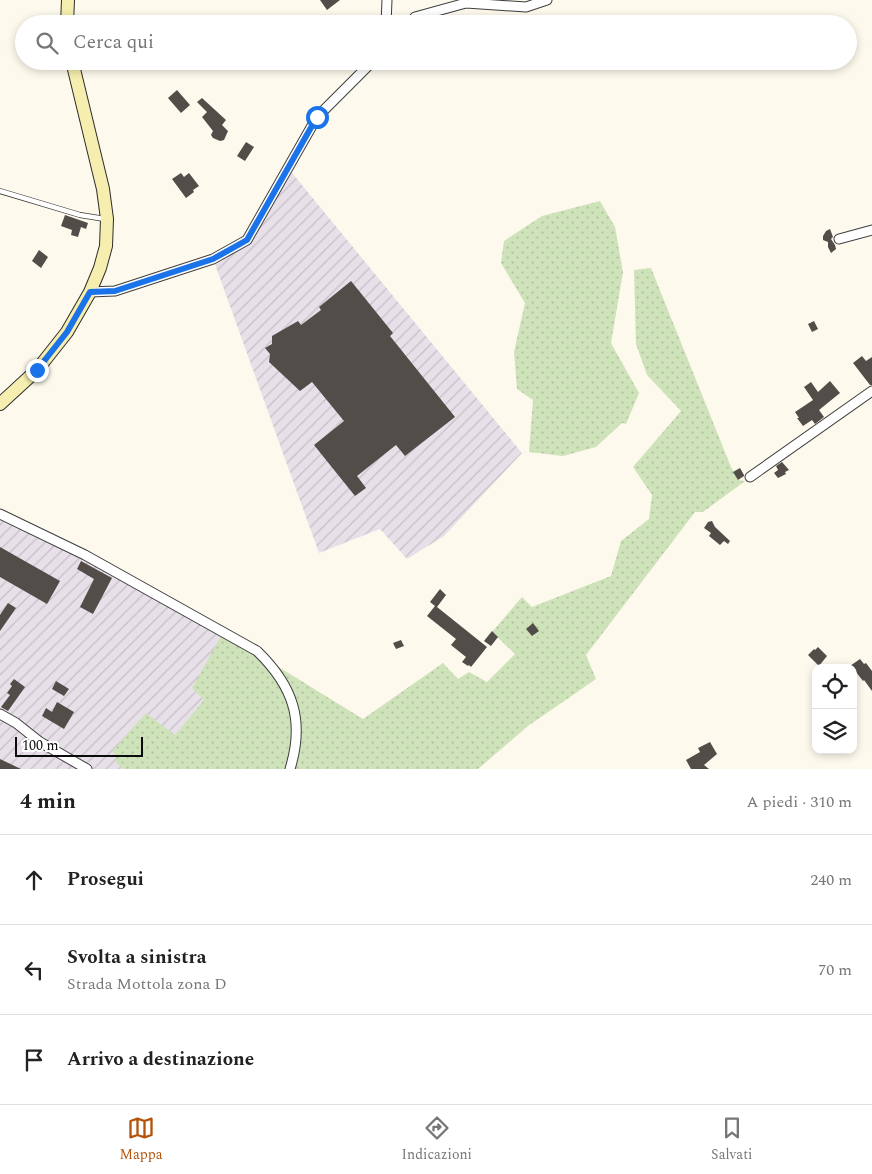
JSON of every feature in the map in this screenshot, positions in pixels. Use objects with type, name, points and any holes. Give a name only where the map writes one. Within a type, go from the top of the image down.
[{"type":"main road","points":[[67,15],[68,0]]},
{"type":"main road","points":[[0,404],[37,370],[67,332],[90,292],[100,268],[106,246],[107,219],[103,189],[74,70]]},
{"type":"street","points":[[386,15],[387,0]]},
{"type":"street","points":[[422,15],[466,3],[526,7],[547,0]]},
{"type":"street","points":[[90,292],[115,291],[213,259],[247,240],[317,117],[364,70]]},
{"type":"street","points":[[839,240],[872,230]]},
{"type":"street","points":[[750,477],[872,391]]},
{"type":"street","points":[[0,514],[85,556],[257,651],[271,664],[290,696],[295,711],[297,727],[294,756],[290,769]]},
{"type":"street","points":[[0,714],[16,723],[40,742],[87,769]]},
{"type":"lane","points":[[0,191],[80,215],[107,219]]},
{"type":"shaded area","points":[[288,168],[522,453],[444,536],[407,559],[380,529],[319,553],[213,259],[247,240]]},
{"type":"shaded area","points":[[0,514],[257,651],[290,769],[0,769]]},
{"type":"green space","points":[[600,201],[615,227],[623,272],[611,343],[639,393],[626,424],[622,423],[596,447],[563,456],[529,452],[533,400],[517,389],[514,352],[525,303],[501,263],[504,241],[542,216]]},
{"type":"green space","points":[[651,268],[731,467],[738,480],[745,481],[703,512],[695,512],[586,655],[596,679],[528,726],[478,769],[124,769],[117,764],[113,750],[146,713],[175,735],[204,700],[192,688],[221,636],[219,630],[363,719],[443,663],[458,679],[469,672],[487,682],[515,654],[492,632],[522,597],[532,607],[611,576],[621,541],[649,519],[652,495],[633,467],[681,411],[647,375],[636,344],[634,270]]},
{"type":"building","points":[[320,0],[340,0],[327,10]]},
{"type":"building","points":[[177,90],[190,105],[181,113],[168,98]]},
{"type":"building","points":[[202,98],[226,120],[222,125],[228,131],[224,140],[220,141],[211,135],[213,131],[202,117],[207,112],[197,102]]},
{"type":"building","points":[[246,142],[254,147],[245,161],[237,156]]},
{"type":"building","points":[[181,173],[184,177],[189,173],[199,186],[186,198],[172,179]]},
{"type":"building","points":[[65,215],[88,223],[86,229],[81,227],[78,237],[71,235],[72,230],[61,226]]},
{"type":"building","points":[[830,229],[833,237],[831,239],[836,249],[831,253],[828,242],[823,240],[826,231]]},
{"type":"building","points":[[39,250],[48,257],[41,268],[32,261]]},
{"type":"building","points":[[351,281],[393,333],[390,336],[455,417],[405,456],[396,445],[357,476],[366,488],[355,496],[314,445],[344,421],[312,382],[300,391],[269,362],[270,354],[265,348],[272,344],[272,336],[298,321],[301,325],[321,310],[319,307]]},
{"type":"building","points":[[814,321],[818,329],[812,332],[808,324]]},
{"type":"building","points":[[862,356],[866,361],[872,357],[872,385],[870,385],[853,363]]},
{"type":"building","points":[[830,381],[840,393],[819,410],[824,417],[815,424],[812,420],[803,426],[795,412],[813,400],[804,387],[811,382],[818,392]]},
{"type":"building","points":[[782,462],[789,470],[778,478],[774,473],[778,470],[776,466]]},
{"type":"building","points":[[740,468],[744,476],[738,480],[733,472]]},
{"type":"building","points":[[712,521],[715,527],[730,541],[728,544],[724,541],[720,545],[709,536],[711,533],[704,528],[708,522]]},
{"type":"building","points":[[0,547],[60,581],[47,604],[0,577]]},
{"type":"building","points":[[81,561],[112,578],[93,614],[80,607],[94,579],[77,569]]},
{"type":"building","points":[[440,589],[446,595],[437,607],[487,647],[471,667],[462,662],[466,657],[451,645],[456,639],[427,616],[435,606],[430,602]]},
{"type":"building","points":[[8,603],[16,608],[0,631],[0,615]]},
{"type":"building","points":[[533,623],[539,631],[532,636],[526,629]]},
{"type":"building","points":[[492,631],[498,637],[491,646],[484,641]]},
{"type":"building","points":[[401,640],[404,646],[396,649],[393,643]]},
{"type":"building","points":[[818,647],[827,656],[821,664],[817,664],[808,655]]},
{"type":"building","points":[[860,659],[872,671],[872,691],[857,673],[857,664],[853,664]]},
{"type":"building","points":[[14,679],[25,687],[8,711],[1,707],[10,695],[7,693]]},
{"type":"building","points":[[56,681],[69,689],[64,696],[52,689]]},
{"type":"building","points":[[57,702],[74,712],[64,729],[42,716],[46,708],[52,712]]},
{"type":"building","points":[[710,742],[717,754],[704,765],[709,769],[691,769],[686,760],[700,752],[698,748]]},
{"type":"building","points":[[0,759],[21,769],[0,769]]},
{"type":"route","points":[[37,370],[67,332],[90,292],[115,291],[213,259],[247,240],[317,117]]}]
